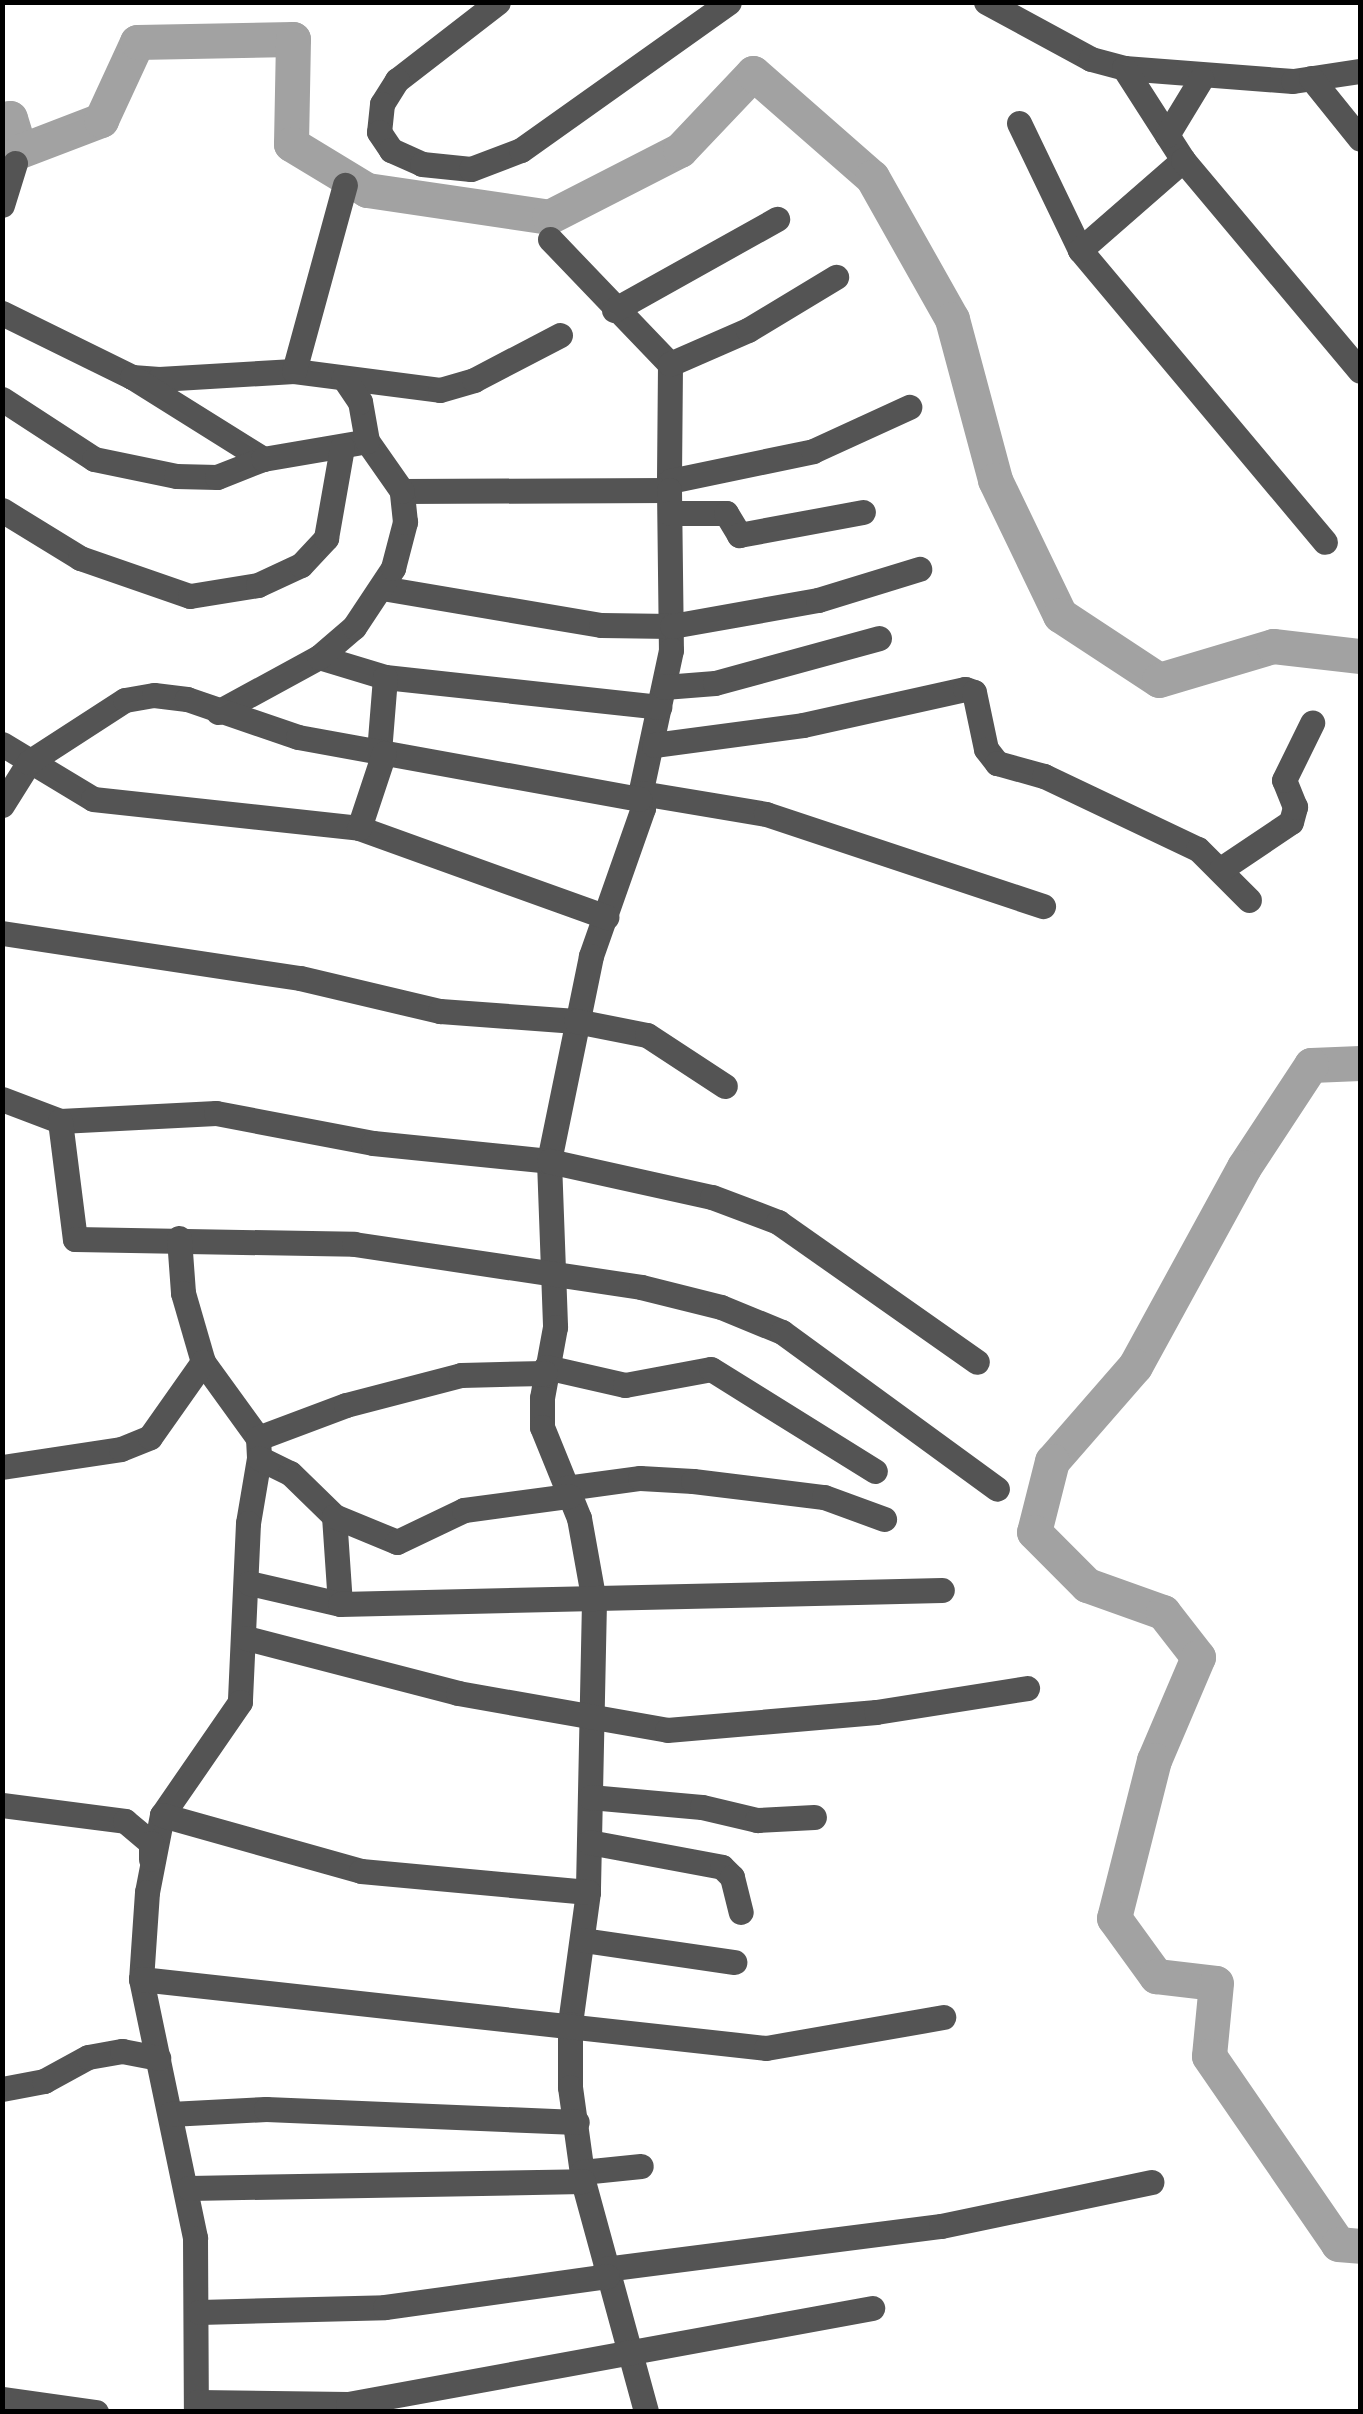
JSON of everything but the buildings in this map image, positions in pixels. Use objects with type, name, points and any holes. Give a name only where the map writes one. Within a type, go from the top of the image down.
[{"type":"street","points":[[498,2],[397,80],[382,104],[378,132],[390,150],[422,164],[471,169],[521,150],[729,2]]},
{"type":"street","points":[[986,2],[1092,58],[1124,68],[1202,78],[1311,78],[1360,71]]},
{"type":"street","points":[[1124,68],[1183,160],[1360,371]]},
{"type":"street","points":[[1167,135],[1202,78]]},
{"type":"street","points":[[1311,78],[1360,139]]},
{"type":"street","points":[[1019,123],[1080,250],[1325,542]]},
{"type":"street","points":[[1080,250],[1183,160]]},
{"type":"street","points":[[2,205],[15,163]]},
{"type":"street","points":[[294,371],[346,185]]},
{"type":"street","points":[[614,310],[777,219]]},
{"type":"street","points":[[550,239],[614,310],[670,364],[672,626],[654,746],[640,796],[643,808],[576,1021],[549,1161],[555,1327],[545,1370],[542,1427],[568,1492],[594,1602],[588,1892],[570,2024],[577,2122],[583,2176],[606,2273],[646,2412]]},
{"type":"street","points":[[670,364],[748,330],[836,277]]},
{"type":"street","points":[[2,313],[132,378],[263,460]]},
{"type":"street","points":[[132,378],[294,371],[440,390],[474,380],[560,335]]},
{"type":"street","points":[[2,510],[80,558],[190,596],[258,585],[301,565],[326,538],[355,444],[360,402],[344,378]]},
{"type":"street","points":[[2,399],[94,459],[130,469],[217,478],[263,460],[355,444]]},
{"type":"street","points":[[670,495],[813,451],[909,407]]},
{"type":"street","points":[[218,712],[318,656],[354,627],[382,588],[401,546],[402,491],[355,444]]},
{"type":"street","points":[[402,491],[571,486],[670,495],[726,513],[739,535],[864,512]]},
{"type":"street","points":[[382,588],[601,625],[672,626],[818,600],[918,569]]},
{"type":"street","points":[[318,656],[385,676],[661,697],[879,638]]},
{"type":"street","points":[[360,828],[381,753],[385,676]]},
{"type":"street","points":[[654,746],[803,725],[966,689],[976,698],[986,749],[997,763],[1044,776],[1146,824],[1220,868],[1249,900]]},
{"type":"street","points":[[2,805],[30,762],[124,700],[187,700],[218,712],[381,753],[766,814],[1043,906]]},
{"type":"street","points":[[1220,868],[1292,822],[1294,807],[1284,780],[1312,723]]},
{"type":"street","points":[[2,744],[93,799],[360,828],[606,917]]},
{"type":"street","points":[[2,933],[300,978],[440,1011],[576,1021],[647,1035],[725,1086]]},
{"type":"street","points":[[2,1100],[60,1121],[216,1113],[373,1142],[549,1161],[632,1176],[778,1222],[977,1362]]},
{"type":"street","points":[[60,1121],[75,1239],[354,1244],[641,1286],[782,1332],[997,1489]]},
{"type":"street","points":[[179,1238],[183,1293],[203,1362],[258,1448],[334,1516],[397,1542],[464,1510],[640,1478],[693,1480],[824,1497],[884,1519]]},
{"type":"street","points":[[2,1467],[120,1449],[150,1437],[203,1362]]},
{"type":"street","points":[[258,1448],[346,1405],[461,1375],[545,1370],[625,1385],[711,1369],[875,1471]]},
{"type":"street","points":[[258,1448],[248,1523],[249,1583],[240,1702],[162,1814],[152,1869],[142,1979],[189,2188],[199,2312],[197,2407],[348,2404],[872,2308]]},
{"type":"street","points":[[334,1516],[340,1604]]},
{"type":"street","points":[[249,1583],[340,1604],[594,1602],[942,1590]]},
{"type":"street","points":[[246,1638],[592,1721],[667,1730],[876,1712],[1027,1688]]},
{"type":"street","points":[[590,1797],[702,1807],[757,1820],[814,1817]]},
{"type":"street","points":[[2,1805],[125,1821],[151,1843],[152,1869]]},
{"type":"street","points":[[162,1814],[361,1871],[588,1892]]},
{"type":"street","points":[[589,1842],[722,1867],[732,1876],[740,1912]]},
{"type":"street","points":[[582,1940],[734,1962]]},
{"type":"street","points":[[142,1979],[570,2024],[681,2044],[766,2048],[944,2017]]},
{"type":"street","points":[[2,2089],[44,2081],[88,2056],[122,2050],[158,2058]]},
{"type":"street","points":[[170,2114],[266,2109],[577,2122]]},
{"type":"street","points":[[189,2188],[583,2176],[640,2166]]},
{"type":"street","points":[[199,2312],[385,2307],[941,2226],[1152,2182]]},
{"type":"street","points":[[2,2398],[96,2412]]},
{"type":"waterway","points":[[2,120],[10,118],[20,151],[101,120],[137,42],[293,39],[291,144],[367,190],[549,217],[680,150],[753,73],[872,177],[952,319],[995,480],[1060,615],[1159,680],[1273,646],[1360,656]]},
{"type":"waterway","points":[[1360,1063],[1311,1065],[1244,1167],[1135,1366],[1052,1461],[1034,1532],[1087,1585],[1163,1612],[1198,1657],[1154,1760],[1114,1918],[1156,1976],[1216,1983],[1209,2056],[1338,2244],[1360,2246]]}]
